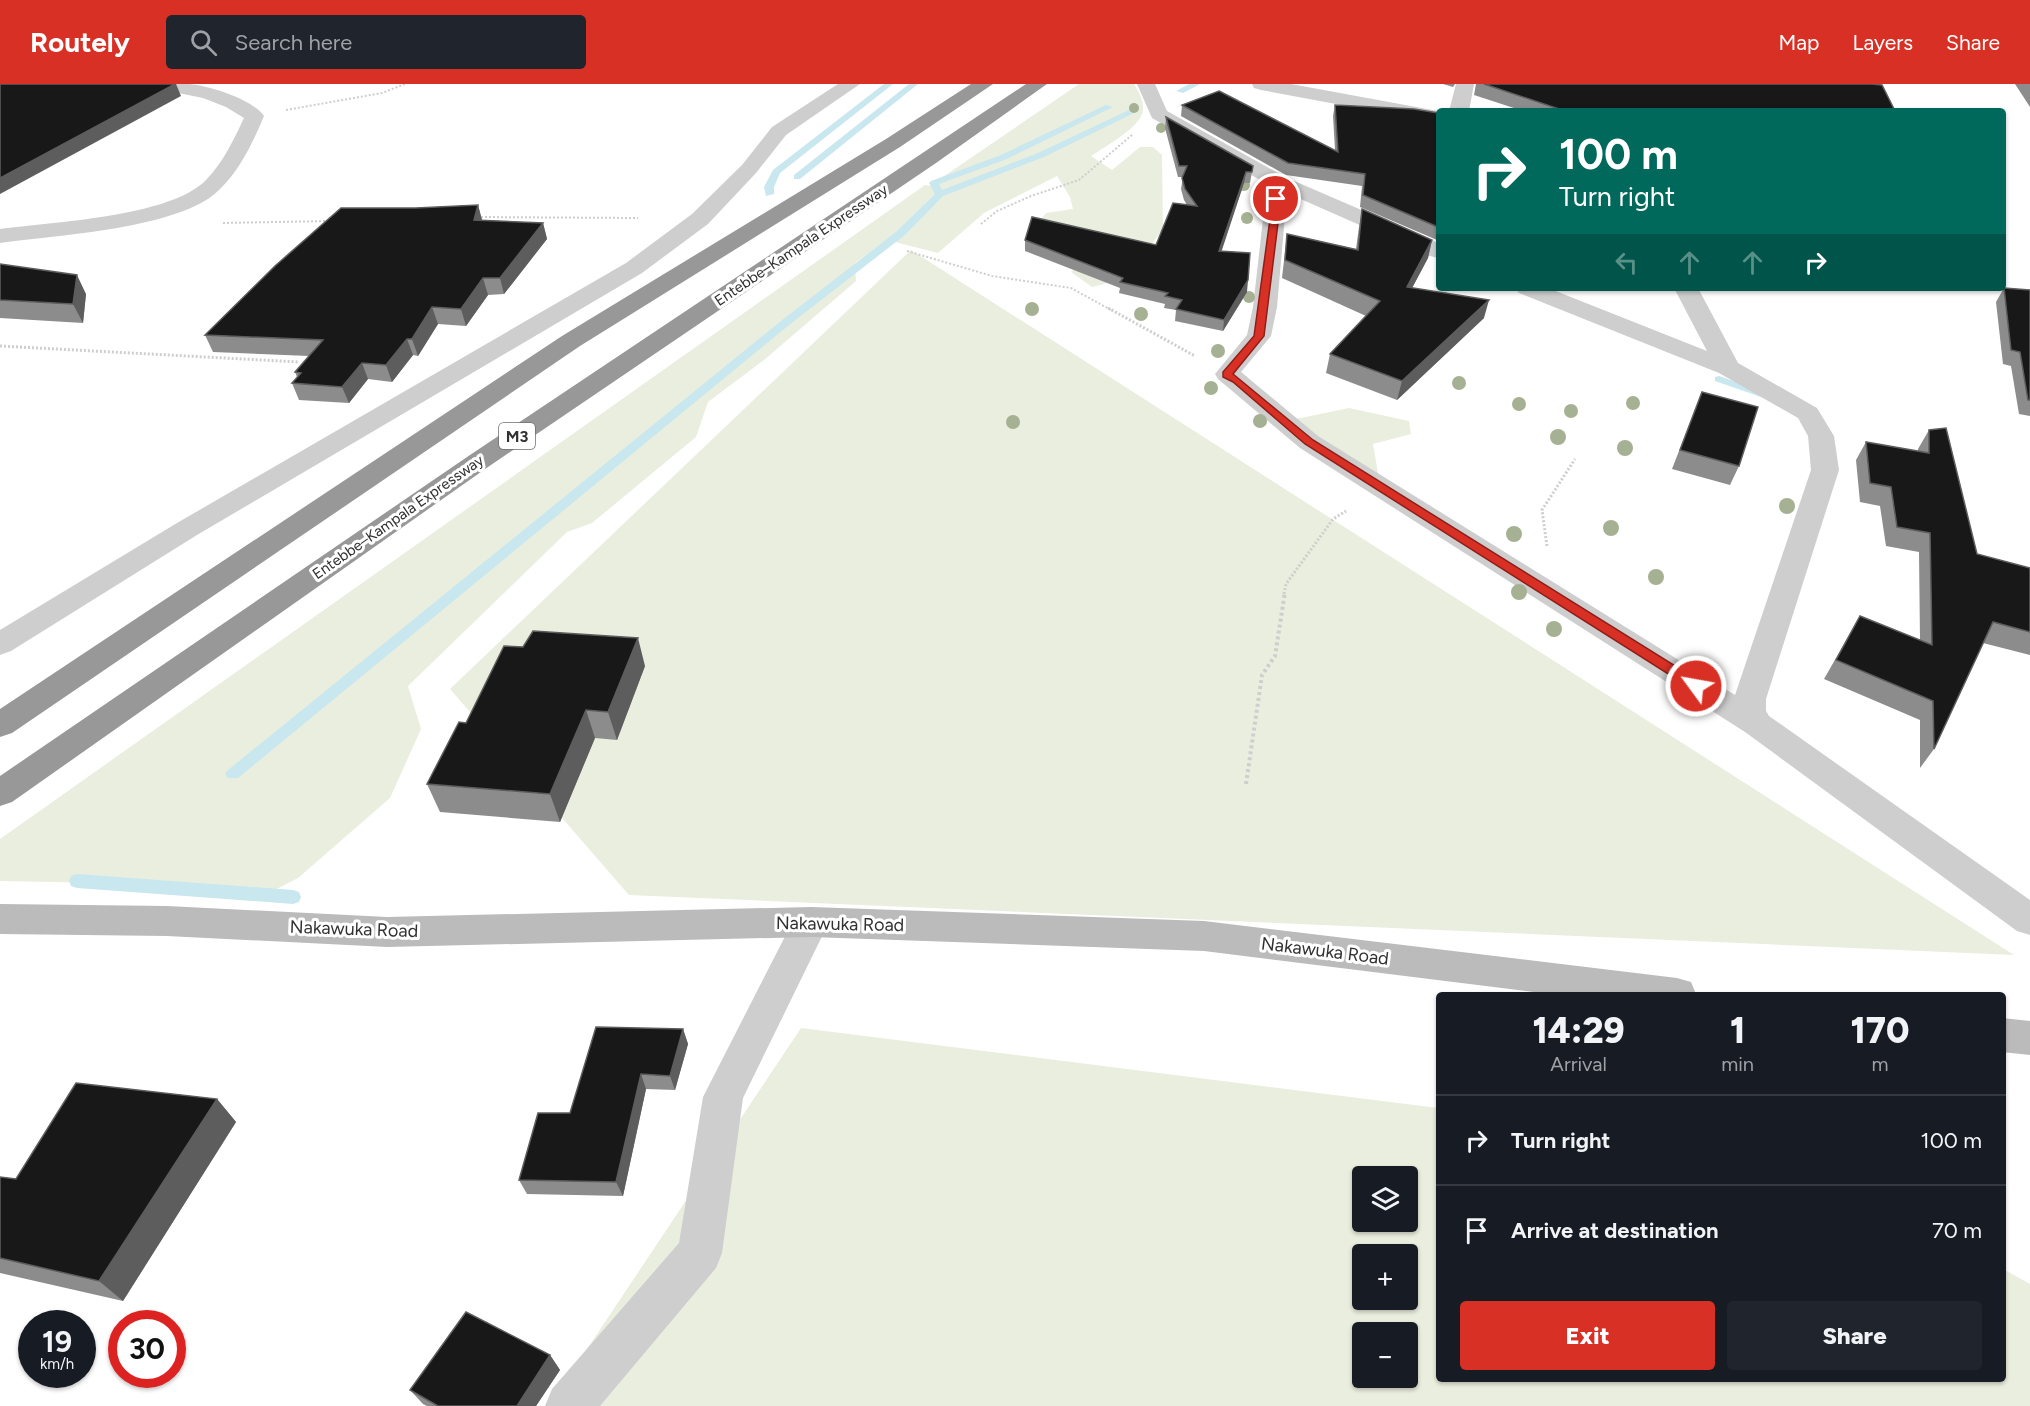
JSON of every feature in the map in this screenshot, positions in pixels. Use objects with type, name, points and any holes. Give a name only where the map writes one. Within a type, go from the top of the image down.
[{"type":"highway","name":"Entebbe–Kampala Expressway","points":[[0,725],[572,341],[984,84]]},
{"type":"highway","name":"Entebbe–Kampala Expressway","points":[[0,793],[479,461],[1038,84]]},
{"type":"main road","name":"Nakawuka Road","points":[[0,919],[166,921],[387,932],[812,922],[1204,936],[1661,992]]},
{"type":"main road","points":[[2006,1035],[2030,1038]]},
{"type":"street","points":[[0,236],[141,218],[169,210],[212,186],[245,138],[254,116],[240,106],[209,93],[161,84]]},
{"type":"street","points":[[0,644],[187,529],[634,268],[700,219],[748,169],[779,131],[850,84]]},
{"type":"street","points":[[1146,84],[1159,114],[1278,181],[1436,250]]},
{"type":"street","points":[[1261,84],[1436,117]]},
{"type":"street","points":[[1461,108],[1465,84]]},
{"type":"street","points":[[1278,181],[1259,336],[1227,374],[1309,442],[1757,724],[2030,920]]},
{"type":"street","points":[[1535,291],[1728,368],[1808,413],[1821,436],[1825,470],[1750,699],[1750,711],[1757,724]]},
{"type":"street","points":[[1688,291],[1728,368]]},
{"type":"street","points":[[568,1406],[700,1253],[723,1097],[812,922]]},
{"type":"path","points":[[254,116],[382,93],[405,84]]},
{"type":"path","points":[[981,224],[998,211],[1031,196],[1079,180],[1159,114]]},
{"type":"path","points":[[469,217],[700,219]]},
{"type":"path","points":[[221,224],[329,221]]},
{"type":"path","points":[[907,251],[992,276],[1071,288],[1227,374]]},
{"type":"path","points":[[1435,302],[1448,291]]},
{"type":"path","points":[[0,346],[299,362]]},
{"type":"path","points":[[1575,459],[1542,510],[1549,567],[1575,609]]},
{"type":"path","points":[[1246,784],[1262,675],[1275,656],[1287,584],[1333,519],[1382,488]]},
{"type":"green space","points":[[1079,84],[1134,84],[1143,103],[1141,116],[1130,130],[1091,156],[1112,170],[1140,147],[1153,147],[1162,155],[1163,229],[1127,278],[1092,287],[1071,272],[1093,253],[1038,223],[1046,213],[1073,209],[1070,197],[1057,176],[984,213],[938,253],[891,241],[940,194],[934,183]]},
{"type":"green space","points":[[925,185],[931,186],[936,193],[897,232],[855,263],[856,281],[764,360],[708,402],[696,437],[592,523],[567,532],[408,686],[421,729],[390,798],[298,878],[267,894],[107,883],[0,881],[0,839]]},
{"type":"green space","points":[[911,250],[2014,955],[629,895],[450,689]]},
{"type":"green space","points":[[1349,408],[1409,421],[1411,434],[1373,444],[1378,473],[1364,485],[1296,419]]},
{"type":"green space","points":[[801,1028],[1436,1108],[1436,1382],[2006,1382],[2006,1271],[2030,1284],[2030,1406],[549,1406]]},
{"type":"building","points":[[0,84],[175,84],[0,178]]},
{"type":"building","points":[[1484,84],[1872,84],[1882,85],[1894,108],[1556,108]]},
{"type":"building","points":[[1219,91],[1338,152],[1335,105],[1414,109],[1436,113],[1436,226],[1363,195],[1365,174],[1288,163],[1182,105]]},
{"type":"building","points":[[1166,117],[1253,166],[1252,172],[1246,172],[1219,251],[1250,253],[1248,280],[1224,320],[1176,309],[1182,300],[1165,296],[1168,293],[1120,282],[1123,278],[1025,240],[1032,217],[1156,245],[1173,203],[1197,206],[1185,189],[1182,178],[1187,166],[1179,166]]},
{"type":"building","points":[[478,205],[474,220],[543,223],[500,278],[483,278],[461,309],[432,307],[412,339],[407,339],[386,365],[362,363],[342,387],[292,383],[301,373],[295,372],[323,340],[205,335],[275,266],[341,208]]},
{"type":"building","points":[[1362,209],[1432,240],[1407,287],[1489,300],[1402,381],[1330,354],[1380,301],[1285,260],[1287,234],[1358,250]]},
{"type":"building","points":[[0,264],[77,275],[73,304],[0,300]]},
{"type":"building","points":[[2006,288],[2030,290],[2030,400],[2028,400],[2020,352],[2011,350],[2004,291]]},
{"type":"building","points":[[1702,392],[1758,407],[1739,466],[1680,450]]},
{"type":"building","points":[[1946,428],[1977,554],[2030,568],[2030,632],[1993,622],[1934,749],[1933,701],[1836,660],[1860,616],[1932,645],[1930,533],[1897,527],[1891,487],[1870,483],[1866,442],[1929,453],[1929,430]]},
{"type":"building","points":[[533,631],[638,638],[608,712],[586,710],[550,794],[427,784],[459,722],[466,723],[504,646],[523,647]]},
{"type":"building","points":[[596,1027],[683,1029],[670,1076],[641,1074],[616,1182],[519,1180],[538,1113],[570,1113]]},
{"type":"building","points":[[76,1083],[217,1099],[99,1281],[0,1258],[0,1177],[16,1179]]},
{"type":"building","points":[[466,1312],[550,1355],[517,1406],[438,1406],[410,1390]]},
{"type":"waterway","points":[[769,194],[769,187],[776,172],[889,84]]},
{"type":"waterway","points":[[797,177],[914,84]]},
{"type":"waterway","points":[[1180,91],[1196,84]]},
{"type":"waterway","points":[[940,194],[934,183],[1004,157],[1109,107]]},
{"type":"waterway","points":[[940,194],[1041,155],[1132,112]]},
{"type":"waterway","points":[[233,774],[785,323],[901,233],[940,194]]},
{"type":"waterway","points":[[1719,379],[1764,395]]},
{"type":"waterway","points":[[77,881],[293,897]]},
{"type":"route","points":[[1276,199],[1259,336],[1227,374],[1309,442],[1696,686]]}]
